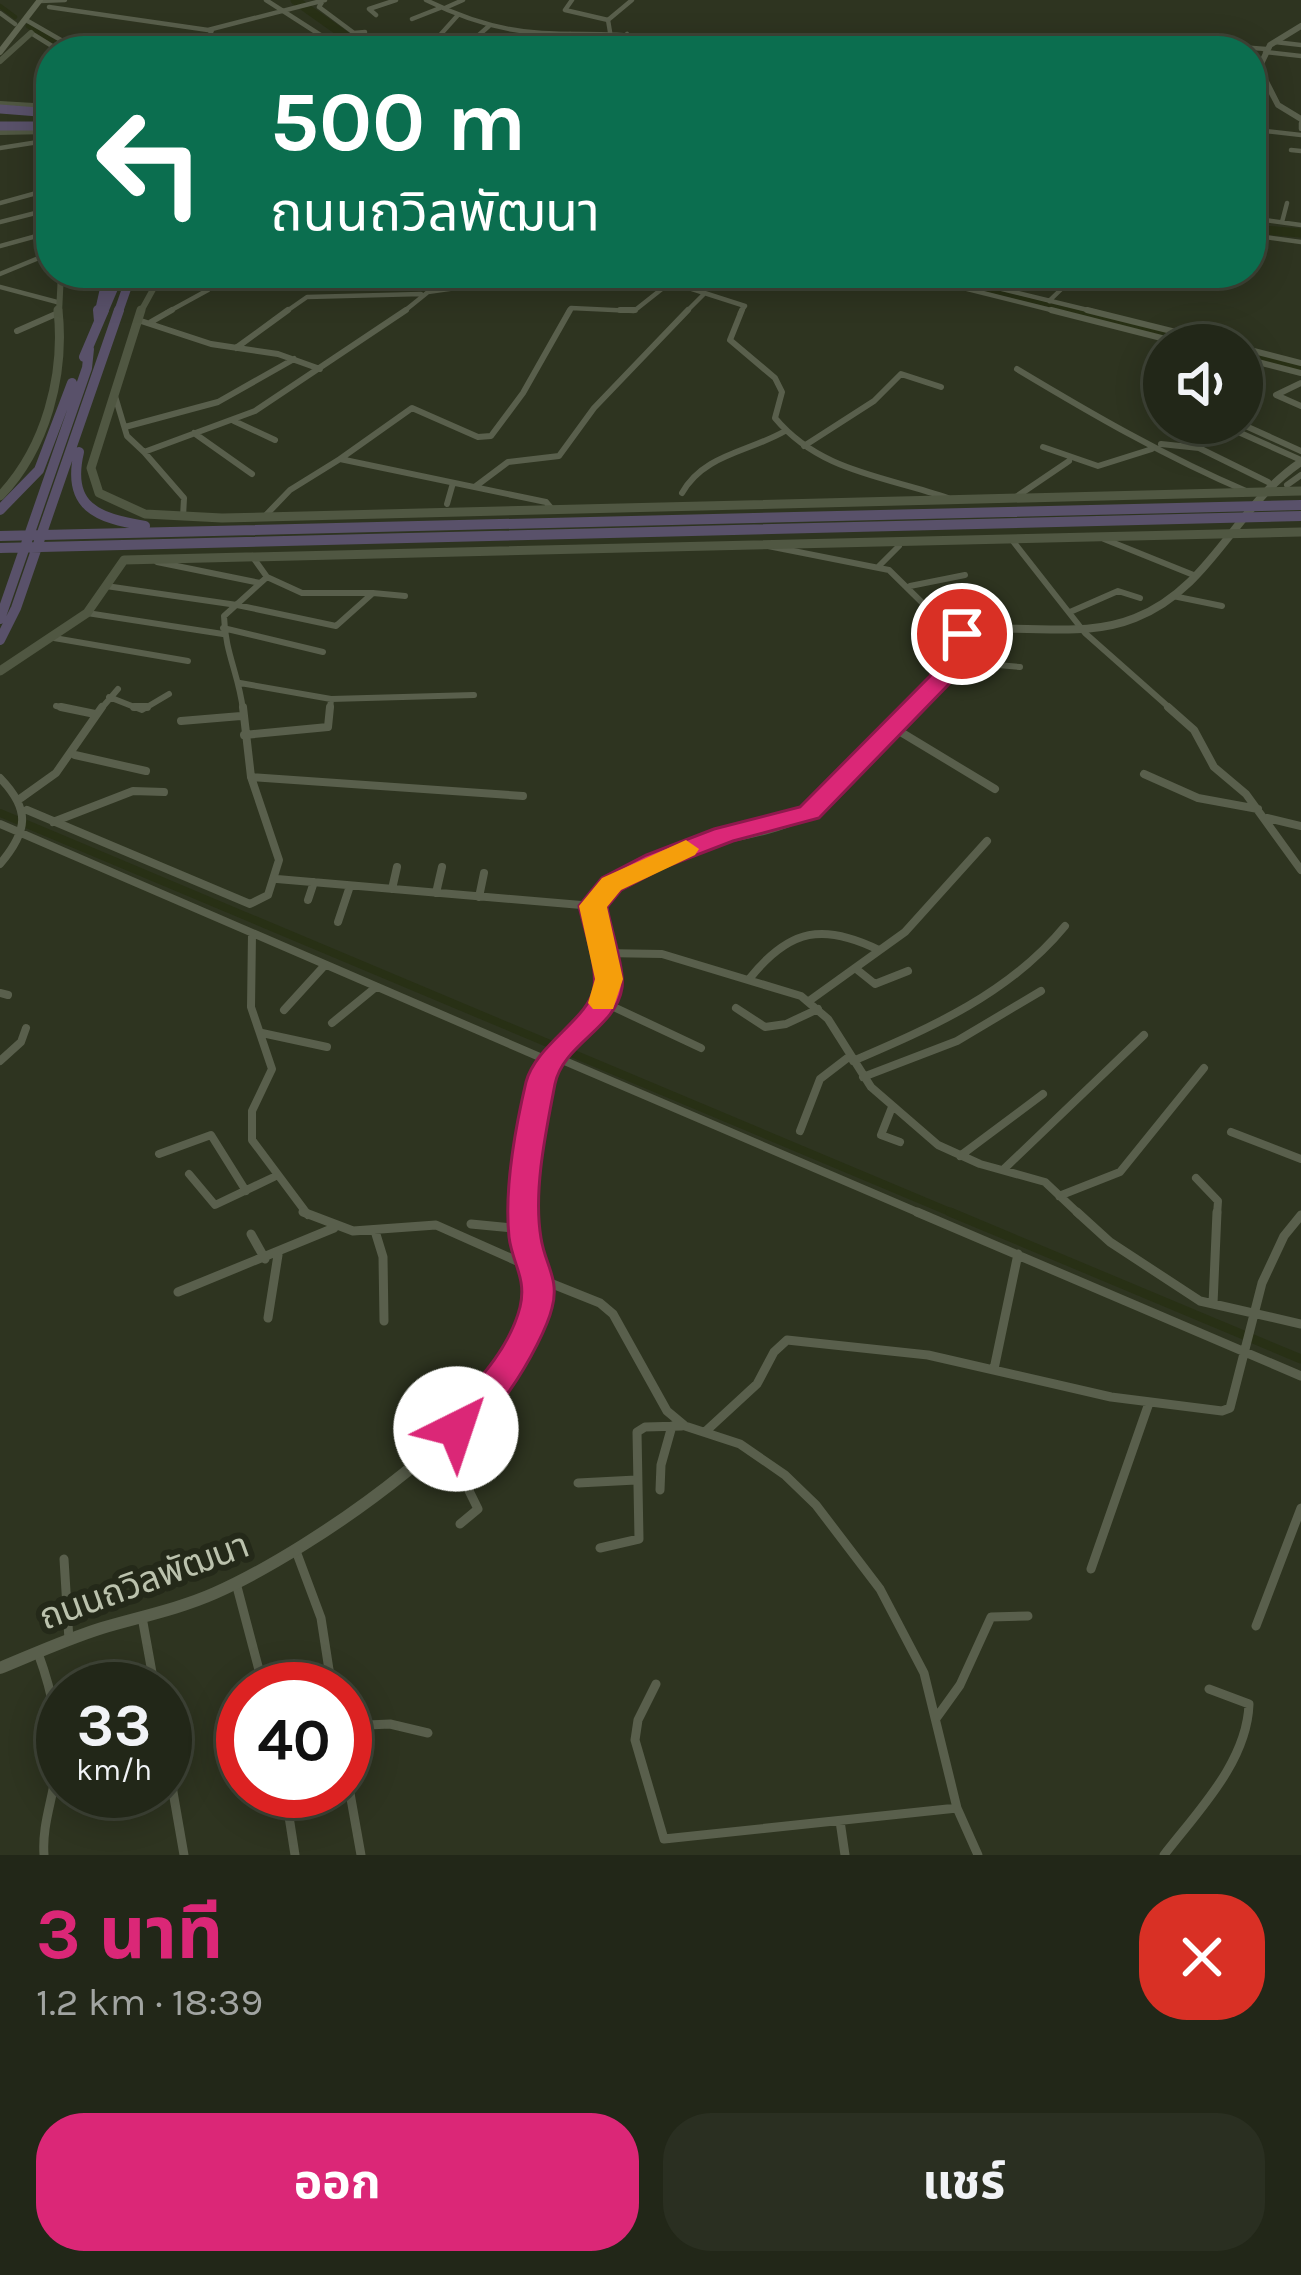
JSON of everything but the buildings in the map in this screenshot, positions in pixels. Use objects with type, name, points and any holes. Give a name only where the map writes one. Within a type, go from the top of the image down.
[{"type":"highway","points":[[0,118],[36,121]]},
{"type":"highway","points":[[0,118],[36,121]]},
{"type":"highway","points":[[99,320],[102,288]]},
{"type":"highway","points":[[0,510],[25,492],[39,473],[114,288]]},
{"type":"highway","points":[[0,619],[127,288]]},
{"type":"highway","points":[[0,640],[16,608],[65,449],[89,349]]},
{"type":"highway","points":[[106,349],[105,370],[73,470],[79,497],[100,514],[138,526],[596,527]]},
{"type":"highway","points":[[1032,517],[1301,505]]},
{"type":"highway","points":[[0,548],[596,527],[1301,516]]},
{"type":"highway","points":[[0,536],[262,524]]},
{"type":"main road","points":[[0,43],[12,20],[41,5]]},
{"type":"main road","points":[[0,57],[31,33],[12,20]]},
{"type":"main road","points":[[0,57],[12,20]]},
{"type":"main road","points":[[0,496],[22,472],[60,370],[59,288]]},
{"type":"main road","points":[[149,288],[144,321],[91,468],[95,488],[124,508],[262,524],[551,508],[1301,490]]},
{"type":"main road","points":[[0,671],[87,613],[120,561],[1301,532]]},
{"type":"street","points":[[41,5],[65,0]]},
{"type":"street","points":[[266,0],[323,36]]},
{"type":"street","points":[[376,15],[369,9],[396,0]]},
{"type":"street","points":[[426,0],[489,26],[640,36]]},
{"type":"street","points":[[412,19],[463,0]]},
{"type":"street","points":[[572,0],[565,10],[608,20]]},
{"type":"street","points":[[608,20],[632,0]]},
{"type":"street","points":[[41,5],[212,30],[321,1]]},
{"type":"street","points":[[321,1],[319,7],[354,33],[364,32]]},
{"type":"street","points":[[447,36],[442,32],[459,14]]},
{"type":"street","points":[[12,20],[47,36]]},
{"type":"street","points":[[608,20],[610,32]]},
{"type":"street","points":[[478,36],[489,26]]},
{"type":"street","points":[[1301,26],[1273,41],[1266,51],[1301,56]]},
{"type":"street","points":[[208,36],[212,30]]},
{"type":"street","points":[[31,33],[36,36]]},
{"type":"street","points":[[624,36],[628,33]]},
{"type":"street","points":[[1273,41],[1301,45]]},
{"type":"street","points":[[1266,84],[1282,109],[1301,126]]},
{"type":"street","points":[[1266,131],[1301,126]]},
{"type":"street","points":[[0,148],[36,130]]},
{"type":"street","points":[[1291,150],[1301,151]]},
{"type":"street","points":[[0,203],[36,192]]},
{"type":"street","points":[[1282,222],[1287,203]]},
{"type":"street","points":[[0,223],[36,213]]},
{"type":"street","points":[[1266,220],[1301,225]]},
{"type":"street","points":[[0,246],[36,236]]},
{"type":"street","points":[[1266,237],[1301,242]]},
{"type":"street","points":[[0,274],[36,259]]},
{"type":"street","points":[[0,287],[57,308]]},
{"type":"street","points":[[144,321],[207,288]]},
{"type":"street","points":[[236,348],[307,296],[423,294],[460,288]]},
{"type":"street","points":[[262,524],[290,490],[412,408],[478,436],[490,436],[523,393],[573,306],[634,311],[661,288]]},
{"type":"street","points":[[695,288],[745,306],[733,324],[730,340],[776,377],[782,392],[775,418],[785,431],[846,470],[948,499]]},
{"type":"street","points":[[963,288],[1143,333]]},
{"type":"street","points":[[997,288],[1143,324]]},
{"type":"street","points":[[1049,301],[1062,288]]},
{"type":"street","points":[[144,452],[234,421],[386,327],[423,294]]},
{"type":"street","points":[[474,487],[508,462],[559,456],[594,408],[704,294]]},
{"type":"street","points":[[17,332],[57,308]]},
{"type":"street","points":[[144,321],[321,369]]},
{"type":"street","points":[[1263,354],[1301,363]]},
{"type":"street","points":[[125,427],[218,402],[294,359]]},
{"type":"street","points":[[1263,363],[1301,373]]},
{"type":"street","points":[[1017,369],[1082,408],[1096,411],[1153,449],[1247,491]]},
{"type":"street","points":[[804,446],[874,401],[901,374],[941,386]]},
{"type":"street","points":[[1301,383],[1276,395],[1301,406]]},
{"type":"street","points":[[114,394],[136,449],[144,452],[184,498],[183,518]]},
{"type":"street","points":[[234,421],[274,440]]},
{"type":"street","points":[[682,493],[690,479],[722,455],[754,448],[785,431]]},
{"type":"street","points":[[194,433],[252,474]]},
{"type":"street","points":[[1263,434],[1301,451]]},
{"type":"street","points":[[1161,444],[1192,446],[1268,482]]},
{"type":"street","points":[[1263,444],[1301,461]]},
{"type":"street","points":[[1043,447],[1069,461],[1110,468],[1153,449]]},
{"type":"street","points":[[340,459],[545,502],[551,508]]},
{"type":"street","points":[[1016,497],[1069,461]]},
{"type":"street","points":[[958,638],[978,630],[1085,633],[1120,625],[1196,576],[1268,482],[1301,461]]},
{"type":"street","points":[[1287,485],[1301,475]]},
{"type":"street","points":[[447,504],[453,483]]},
{"type":"street","points":[[594,507],[597,549]]},
{"type":"street","points":[[1097,536],[1196,576]]},
{"type":"street","points":[[1011,538],[1085,633],[1195,730],[1214,767],[1258,808],[1301,871]]},
{"type":"street","points":[[761,544],[778,552],[878,567],[908,586],[942,627],[958,638]]},
{"type":"street","points":[[878,567],[899,546]]},
{"type":"street","points":[[252,556],[264,580]]},
{"type":"street","points":[[139,559],[264,580],[302,593],[405,596]]},
{"type":"street","points":[[908,586],[965,575]]},
{"type":"street","points":[[27,813],[236,902],[258,902],[268,896],[277,879],[279,860],[250,777],[240,683],[225,654],[223,631],[224,616],[264,580]]},
{"type":"street","points":[[106,586],[237,605],[336,626],[373,593]]},
{"type":"street","points":[[1070,612],[1118,591],[1140,598]]},
{"type":"street","points":[[1171,595],[1222,606]]},
{"type":"street","points":[[87,613],[223,631],[323,652]]},
{"type":"street","points":[[54,638],[188,661]]},
{"type":"street","points":[[593,906],[612,884],[655,861],[724,835],[809,813],[940,679],[958,638]]},
{"type":"street","points":[[951,662],[1020,667]]},
{"type":"street","points":[[240,683],[331,699],[475,695]]},
{"type":"street","points":[[22,798],[43,786],[76,755],[95,714],[118,689]]},
{"type":"street","points":[[110,698],[142,710],[169,694]]},
{"type":"street","points":[[244,735],[328,727],[331,699]]},
{"type":"street","points":[[56,706],[95,714]]},
{"type":"street","points":[[181,721],[241,716]]},
{"type":"street","points":[[891,727],[995,789]]},
{"type":"street","points":[[76,755],[146,771]]},
{"type":"street","points":[[1144,774],[1150,781],[1223,803],[1258,808]]},
{"type":"street","points":[[250,777],[523,796]]},
{"type":"street","points":[[0,864],[22,831],[27,813],[22,798],[1,781]]},
{"type":"street","points":[[53,822],[133,791],[150,795],[164,791]]},
{"type":"street","points":[[1266,818],[1301,826]]},
{"type":"street","points":[[0,824],[1301,1376]]},
{"type":"street","points":[[736,1008],[766,1029],[789,1024],[905,932],[987,841]]},
{"type":"street","points":[[392,890],[397,867]]},
{"type":"street","points":[[436,893],[442,867]]},
{"type":"street","points":[[479,896],[484,873]]},
{"type":"street","points":[[277,879],[593,906]]},
{"type":"street","points":[[308,900],[314,882]]},
{"type":"street","points":[[338,922],[350,886]]},
{"type":"street","points":[[538,1274],[523,1229],[542,1078],[552,1057],[603,1002],[609,979],[593,906]]},
{"type":"street","points":[[800,1131],[820,1079],[852,1058],[952,1016],[996,989],[1065,926]]},
{"type":"street","points":[[750,978],[770,955],[824,933],[839,933],[880,950]]},
{"type":"street","points":[[252,934],[251,1007],[272,1069],[249,1128],[303,1212],[335,1227],[375,1231],[436,1225],[586,1296],[613,1314],[660,1401],[685,1426]]},
{"type":"street","points":[[603,953],[662,954],[750,978],[814,1005],[863,1077],[892,1106],[958,1156],[1045,1181],[1087,1224],[1161,1279],[1213,1305],[1301,1324]]},
{"type":"street","points":[[284,1010],[325,965]]},
{"type":"street","points":[[855,968],[875,984],[908,971]]},
{"type":"street","points":[[332,1023],[376,987]]},
{"type":"street","points":[[863,1077],[957,1041],[1041,991]]},
{"type":"street","points":[[603,1002],[701,1048]]},
{"type":"street","points":[[0,1061],[21,1042],[26,1028]]},
{"type":"street","points":[[262,1033],[327,1047]]},
{"type":"street","points":[[1004,1169],[1144,1035]]},
{"type":"street","points":[[1059,1196],[1120,1172],[1204,1068]]},
{"type":"street","points":[[958,1156],[1043,1094]]},
{"type":"street","points":[[892,1106],[881,1135],[900,1142]]},
{"type":"street","points":[[1232,1132],[1301,1159]]},
{"type":"street","points":[[159,1154],[175,1153],[198,1137],[211,1135],[246,1191]]},
{"type":"street","points":[[189,1174],[215,1205],[276,1176]]},
{"type":"street","points":[[1196,1178],[1218,1201],[1213,1305]]},
{"type":"street","points":[[706,1431],[757,1384],[774,1352],[787,1340],[928,1354],[1194,1411],[1230,1408],[1271,1253],[1301,1215]]},
{"type":"street","points":[[471,1224],[523,1229]]},
{"type":"street","points":[[178,1292],[335,1227]]},
{"type":"street","points":[[375,1231],[382,1257],[384,1321]]},
{"type":"street","points":[[251,1234],[265,1259]]},
{"type":"street","points":[[268,1318],[278,1253]]},
{"type":"street","points":[[994,1369],[1018,1254]]},
{"type":"street","name":"ถนนถวิลพัฒนา","points":[[0,1668],[236,1583],[296,1551],[444,1440],[505,1372],[536,1310],[538,1274]]},
{"type":"street","points":[[1091,1568],[1149,1403]]},
{"type":"street","points":[[660,1490],[672,1426]]},
{"type":"street","points":[[600,1548],[639,1539],[637,1432],[645,1427],[685,1426],[706,1431],[740,1444],[785,1475],[852,1550],[911,1646],[936,1718],[957,1808],[978,1855]]},
{"type":"street","points":[[444,1440],[478,1509],[460,1524]]},
{"type":"street","points":[[578,1484],[636,1480]]},
{"type":"street","points":[[1256,1626],[1301,1508]]},
{"type":"street","points":[[296,1551],[320,1618],[327,1662]]},
{"type":"street","points":[[64,1559],[69,1640]]},
{"type":"street","points":[[236,1583],[257,1662]]},
{"type":"street","points":[[936,1718],[960,1685],[991,1617],[1028,1616]]},
{"type":"street","points":[[142,1617],[150,1662]]},
{"type":"street","points":[[38,1653],[58,1718],[56,1772],[40,1825],[44,1855]]},
{"type":"street","points":[[656,1684],[638,1720],[635,1740],[664,1839],[957,1808]]},
{"type":"street","points":[[1164,1855],[1205,1802],[1249,1721],[1251,1708],[1245,1700],[1209,1688]]},
{"type":"street","points":[[372,1725],[428,1733]]},
{"type":"street","points":[[178,1818],[184,1855]]},
{"type":"street","points":[[289,1818],[295,1855]]},
{"type":"street","points":[[354,1818],[361,1855]]},
{"type":"street","points":[[840,1820],[844,1855]]},
{"type":"waterway","points":[[295,0],[346,36]]},
{"type":"waterway","points":[[0,6],[15,17]]},
{"type":"waterway","points":[[28,26],[45,36]]},
{"type":"waterway","points":[[1266,230],[1301,233]]},
{"type":"waterway","points":[[980,288],[1082,313]]},
{"type":"waterway","points":[[1070,310],[1082,313]]},
{"type":"waterway","points":[[1082,313],[1143,328]]},
{"type":"waterway","points":[[1263,358],[1301,368]]},
{"type":"waterway","points":[[0,813],[957,1215]]},
{"type":"waterway","points":[[950,1212],[1301,1359]]},
{"type":"slow traffic","points":[[603,1003],[609,979],[593,906],[625,876],[686,849]]},
{"type":"route","points":[[456,1429],[505,1372],[536,1310],[540,1279],[525,1242],[523,1205],[542,1078],[556,1052],[596,1012],[608,987],[607,961],[595,930],[593,906],[612,884],[655,861],[701,842],[809,813],[940,679],[962,634]]}]
